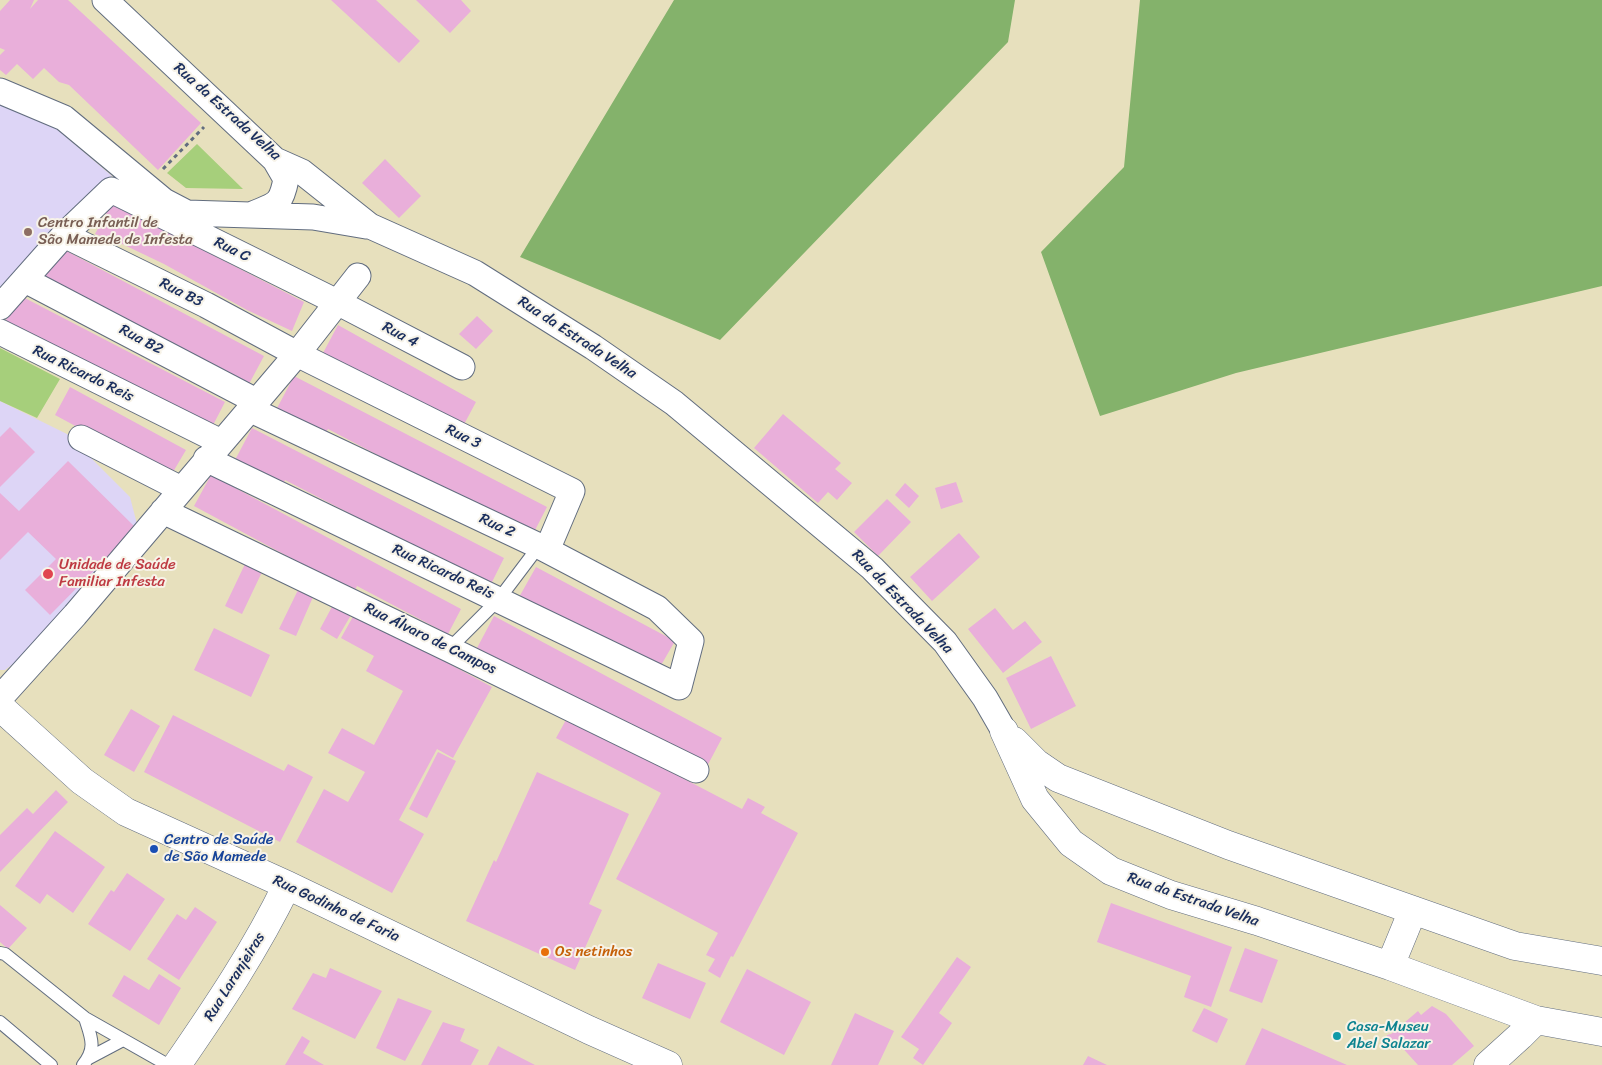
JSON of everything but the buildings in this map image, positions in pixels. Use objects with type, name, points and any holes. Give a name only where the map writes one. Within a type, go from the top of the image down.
[{"type":"street","name":"Rua da Estrada Velha","points":[[105,0],[222,108],[275,160],[302,172],[370,226],[475,273],[593,347],[674,403],[872,568],[945,642],[985,698],[1004,731],[1035,799],[1071,843],[1111,871],[1171,895],[1257,921],[1390,966],[1536,1020],[1602,1032]]},
{"type":"street","points":[[0,91],[64,118],[164,201],[187,212],[313,217],[370,226]]},
{"type":"street","points":[[251,215],[274,205],[283,197],[286,180],[275,160]]},
{"type":"street","name":"Rua C","points":[[0,307],[64,235],[111,190],[337,302]]},
{"type":"street","name":"Rua B3","points":[[64,235],[206,305],[297,354]]},
{"type":"street","points":[[0,698],[75,615],[297,354],[358,276]]},
{"type":"street","name":"Rua B2","points":[[24,280],[253,405]]},
{"type":"street","name":"Rua 4","points":[[337,302],[462,367]]},
{"type":"street","name":"Rua Ricardo Reis","points":[[0,332],[213,451],[499,599],[679,687]]},
{"type":"street","name":"Rua 3","points":[[297,354],[572,491],[543,548]]},
{"type":"street","name":"Rua 2","points":[[253,405],[543,548],[658,608],[692,641],[679,687]]},
{"type":"street","points":[[81,438],[181,489]]},
{"type":"street","name":"Rua Álvaro de Campos","points":[[163,511],[449,648],[696,770]]},
{"type":"street","name":"Rua Godinho de Faria","points":[[0,707],[82,781],[116,806],[287,885],[589,1030],[668,1065]]},
{"type":"street","name":"Rua da Estrada Velha","points":[[1004,731],[1036,762],[1058,778],[1228,845],[1515,946],[1595,955]]},
{"type":"street","name":"Rua Laranjeiras","points":[[177,1065],[236,979],[287,885]]},
{"type":"street","points":[[1390,966],[1413,910]]},
{"type":"street","points":[[1488,1065],[1536,1020]]},
{"type":"lane","points":[[449,648],[499,599],[543,548]]},
{"type":"lane","points":[[0,952],[85,1018],[168,1065]]},
{"type":"lane","points":[[85,1018],[92,1042],[86,1062]]},
{"type":"lane","points":[[0,1022],[51,1065]]},
{"type":"lane","points":[[86,1062],[122,1040]]},
{"type":"path","points":[[147,186],[222,108]]},
{"type":"shaded area","name":"Centro Infantil de São Mamede de Infesta","points":[[0,103],[52,125],[112,176],[0,288]]},
{"type":"shaded area","name":"Unidade de Saúde Familiar Infesta","points":[[0,401],[67,434],[130,497],[137,524],[136,528],[21,658],[5,670],[0,670]]},
{"type":"green space","points":[[674,0],[1015,0],[1008,42],[720,340],[520,257]]},
{"type":"green space","points":[[1140,0],[1602,0],[1602,286],[1236,373],[1100,416],[1041,252],[1124,167]]},
{"type":"green space","points":[[197,144],[243,189],[186,188],[167,173]]},
{"type":"green space","points":[[0,348],[60,379],[37,418],[0,401]]},
{"type":"place","name":"Centro Infantil de São Mamede de Infesta","points":[[28,232]]},
{"type":"place","name":"Unidade de Saúde Familiar Infesta","points":[[48,574]]},
{"type":"place","name":"Centro de Saúde de São Mamede","points":[[154,849]]},
{"type":"place","name":"Os netinhos","points":[[545,952]]},
{"type":"place","name":"Casa-Museu Abel Salazar","points":[[1337,1036]]}]
